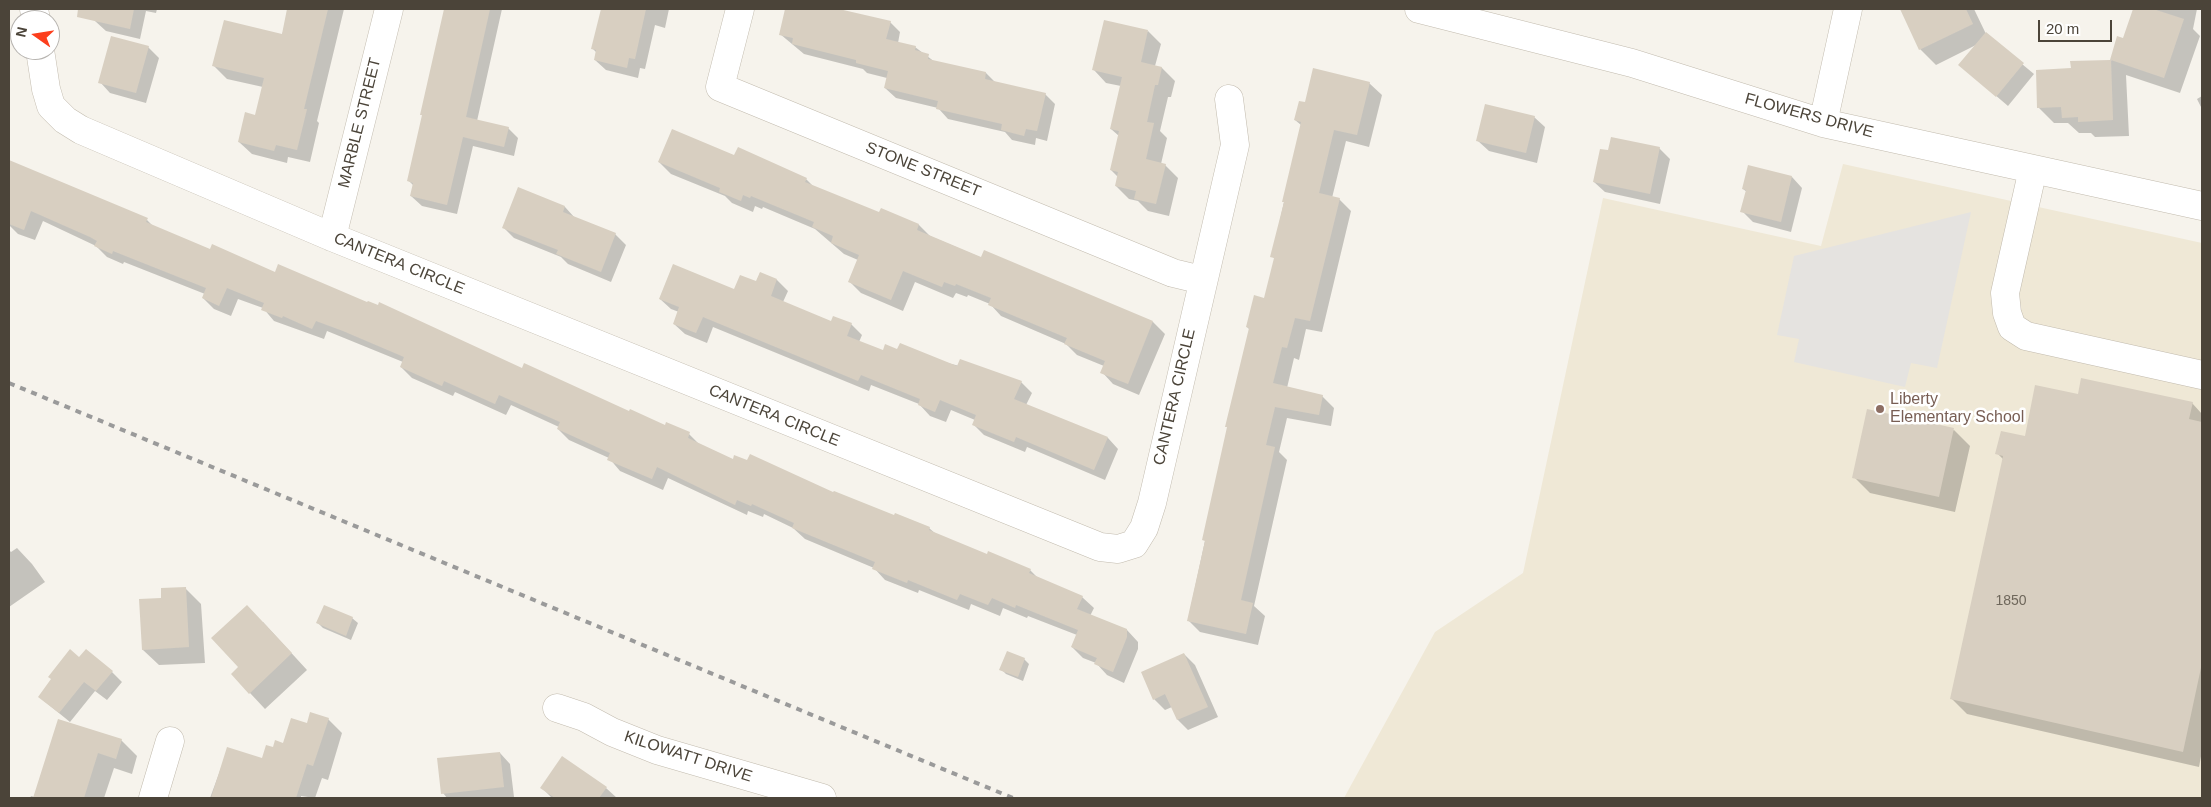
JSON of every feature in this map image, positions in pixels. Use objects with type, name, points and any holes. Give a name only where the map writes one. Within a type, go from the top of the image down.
[{"type":"street","name":"MARBLE STREET","points":[[332,237],[389,9]]},
{"type":"street","name":"STONE STREET","points":[[740,9],[720,87],[1173,273],[1202,280]]},
{"type":"street","name":"FLOWERS DRIVE","points":[[1419,9],[1632,64],[1823,123],[2202,206]]},
{"type":"street","points":[[1823,123],[1848,9]]},
{"type":"street","name":"CANTERA CIRCLE","points":[[42,60],[51,106],[65,120],[81,130],[332,237],[1100,548],[1118,550],[1134,544],[1144,528],[1235,145],[1229,99]]},
{"type":"street","points":[[2033,169],[2005,293],[2007,312],[2012,327],[2026,336],[2202,375]]},
{"type":"street","name":"KILOWATT DRIVE","points":[[557,708],[584,717],[612,732],[657,750],[822,798]]},
{"type":"street","points":[[153,798],[170,740]]},
{"type":"shaded area","name":"Liberty Elementary School","points":[[1843,164],[2202,243],[2202,798],[1344,798],[1435,632],[1523,573],[1603,198],[1821,246]]},
{"type":"shaded area","points":[[1971,212],[1937,368],[1911,363],[1905,387],[1794,362],[1799,339],[1777,335],[1794,256]]},
{"type":"building","points":[[78,9],[134,9],[130,29],[77,17]]},
{"type":"building","points":[[287,9],[328,9],[304,109],[307,109],[297,150],[276,145],[274,151],[238,142],[245,112],[255,115],[264,78],[212,66],[224,20],[282,34]]},
{"type":"building","points":[[444,9],[490,9],[466,117],[509,127],[504,147],[463,137],[447,205],[410,196],[413,183],[407,181]]},
{"type":"building","points":[[601,9],[646,9],[635,59],[629,58],[627,68],[594,60],[596,50],[591,49]]},
{"type":"building","points":[[785,9],[839,9],[891,21],[886,39],[916,46],[915,50],[929,54],[928,59],[986,72],[985,79],[1046,93],[1037,131],[1026,129],[1024,136],[1001,130],[1002,124],[936,109],[938,101],[884,88],[888,71],[856,63],[856,60],[792,44],[793,38],[779,35]]},
{"type":"building","points":[[1900,9],[1966,9],[1973,24],[1919,50]]},
{"type":"building","points":[[2133,9],[2153,9],[2184,19],[2164,78],[2111,60],[2113,120],[2078,122],[2078,117],[2062,118],[2061,107],[2037,108],[2036,70],[2071,68],[2070,61],[2110,60],[2117,36],[2123,38]]},
{"type":"building","points":[[1104,20],[1148,30],[1141,62],[1162,67],[1158,85],[1155,85],[1147,122],[1154,123],[1146,159],[1166,164],[1156,204],[1134,199],[1136,191],[1115,186],[1118,172],[1110,170],[1119,131],[1110,129],[1122,77],[1092,70]]},
{"type":"building","points":[[1986,32],[2024,63],[1996,97],[1958,65]]},
{"type":"building","points":[[111,36],[149,46],[136,93],[98,83]]},
{"type":"building","points":[[1313,68],[1370,82],[1357,135],[1334,130],[1319,193],[1340,198],[1310,321],[1295,318],[1287,348],[1282,347],[1273,383],[1323,395],[1319,415],[1275,407],[1266,445],[1275,447],[1241,600],[1253,603],[1246,634],[1187,621],[1205,541],[1202,540],[1227,427],[1225,427],[1249,328],[1246,327],[1254,295],[1264,298],[1274,258],[1270,257],[1301,122],[1294,120],[1299,101],[1305,102]]},
{"type":"building","points":[[1485,104],[1535,116],[1526,153],[1476,141]]},
{"type":"building","points":[[672,129],[734,155],[738,147],[807,178],[805,182],[879,212],[881,208],[919,224],[917,230],[981,257],[984,250],[1153,321],[1128,384],[1100,373],[1105,361],[1064,344],[1067,338],[988,305],[991,298],[956,284],[955,286],[944,282],[942,287],[903,271],[891,300],[848,282],[859,255],[831,243],[833,236],[812,227],[814,222],[751,196],[750,198],[743,195],[741,201],[719,192],[720,188],[658,162]]},
{"type":"building","points":[[1611,137],[1660,147],[1650,194],[1593,182],[1600,149],[1608,150]]},
{"type":"building","points":[[9,160],[148,218],[146,222],[210,249],[212,244],[275,272],[278,264],[367,302],[378,305],[379,302],[522,368],[524,363],[629,411],[630,409],[665,425],[666,422],[690,432],[688,438],[733,459],[734,455],[747,460],[750,454],[833,492],[894,515],[895,513],[930,527],[929,530],[987,554],[988,551],[1031,569],[1029,573],[1083,596],[1077,609],[1127,629],[1127,637],[1113,672],[1094,664],[1097,658],[1071,647],[1078,630],[1016,605],[1015,608],[992,598],[988,605],[960,594],[957,600],[908,580],[907,583],[872,569],[875,562],[792,528],[794,523],[752,504],[751,506],[737,500],[735,505],[657,467],[652,479],[607,460],[610,453],[557,429],[560,422],[499,395],[495,404],[444,381],[442,386],[400,367],[404,357],[343,331],[316,321],[312,329],[283,316],[282,318],[261,310],[264,303],[227,288],[219,306],[202,298],[206,288],[113,251],[112,254],[94,246],[97,241],[90,237],[31,211],[24,230],[9,224]]},
{"type":"building","points":[[1748,165],[1792,176],[1781,222],[1740,212],[1746,190],[1742,189]]},
{"type":"building","points":[[518,187],[565,206],[563,212],[616,233],[601,272],[556,254],[558,250],[502,228]]},
{"type":"building","points":[[673,264],[734,289],[740,275],[756,281],[760,272],[777,279],[771,296],[831,321],[833,316],[852,323],[847,336],[883,350],[885,344],[897,349],[900,343],[957,366],[960,359],[1022,381],[1014,399],[1108,437],[1094,470],[1016,437],[1014,442],[972,425],[976,415],[940,400],[935,412],[918,405],[920,399],[861,375],[858,381],[703,317],[696,333],[673,324],[679,307],[659,299]]},
{"type":"building","points":[[2081,378],[2193,402],[2189,419],[2202,422],[2202,663],[2183,752],[1950,699],[2003,456],[1995,454],[2001,431],[2025,436],[2035,385],[2078,394]]},
{"type":"building","points":[[1867,409],[1954,428],[1939,497],[1852,478]]},
{"type":"building","points":[[186,587],[189,647],[142,650],[139,599],[161,598],[161,588]]},
{"type":"building","points":[[247,605],[292,653],[249,694],[231,674],[238,667],[211,638]]},
{"type":"building","points":[[324,605],[353,617],[346,636],[316,623]]},
{"type":"building","points":[[70,649],[79,657],[86,649],[113,671],[96,691],[84,682],[59,713],[38,697],[51,679],[48,677]]},
{"type":"building","points":[[1007,651],[1025,658],[1018,677],[999,670]]},
{"type":"building","points":[[1184,653],[1208,707],[1177,720],[1165,694],[1153,700],[1141,672]]},
{"type":"building","points":[[310,712],[329,718],[313,766],[307,764],[296,798],[211,798],[227,747],[262,758],[266,745],[273,747],[275,740],[283,743],[291,718],[307,723]]},
{"type":"building","points":[[58,719],[122,739],[116,759],[98,753],[84,798],[33,798]]},
{"type":"building","points":[[500,752],[504,787],[441,794],[437,758]]},
{"type":"building","points":[[562,756],[607,787],[599,798],[555,798],[540,788]]},
{"type":"railway","points":[[9,383],[1013,798]]},
{"type":"place","name":"Liberty Elementary School","points":[[1880,409]]}]
